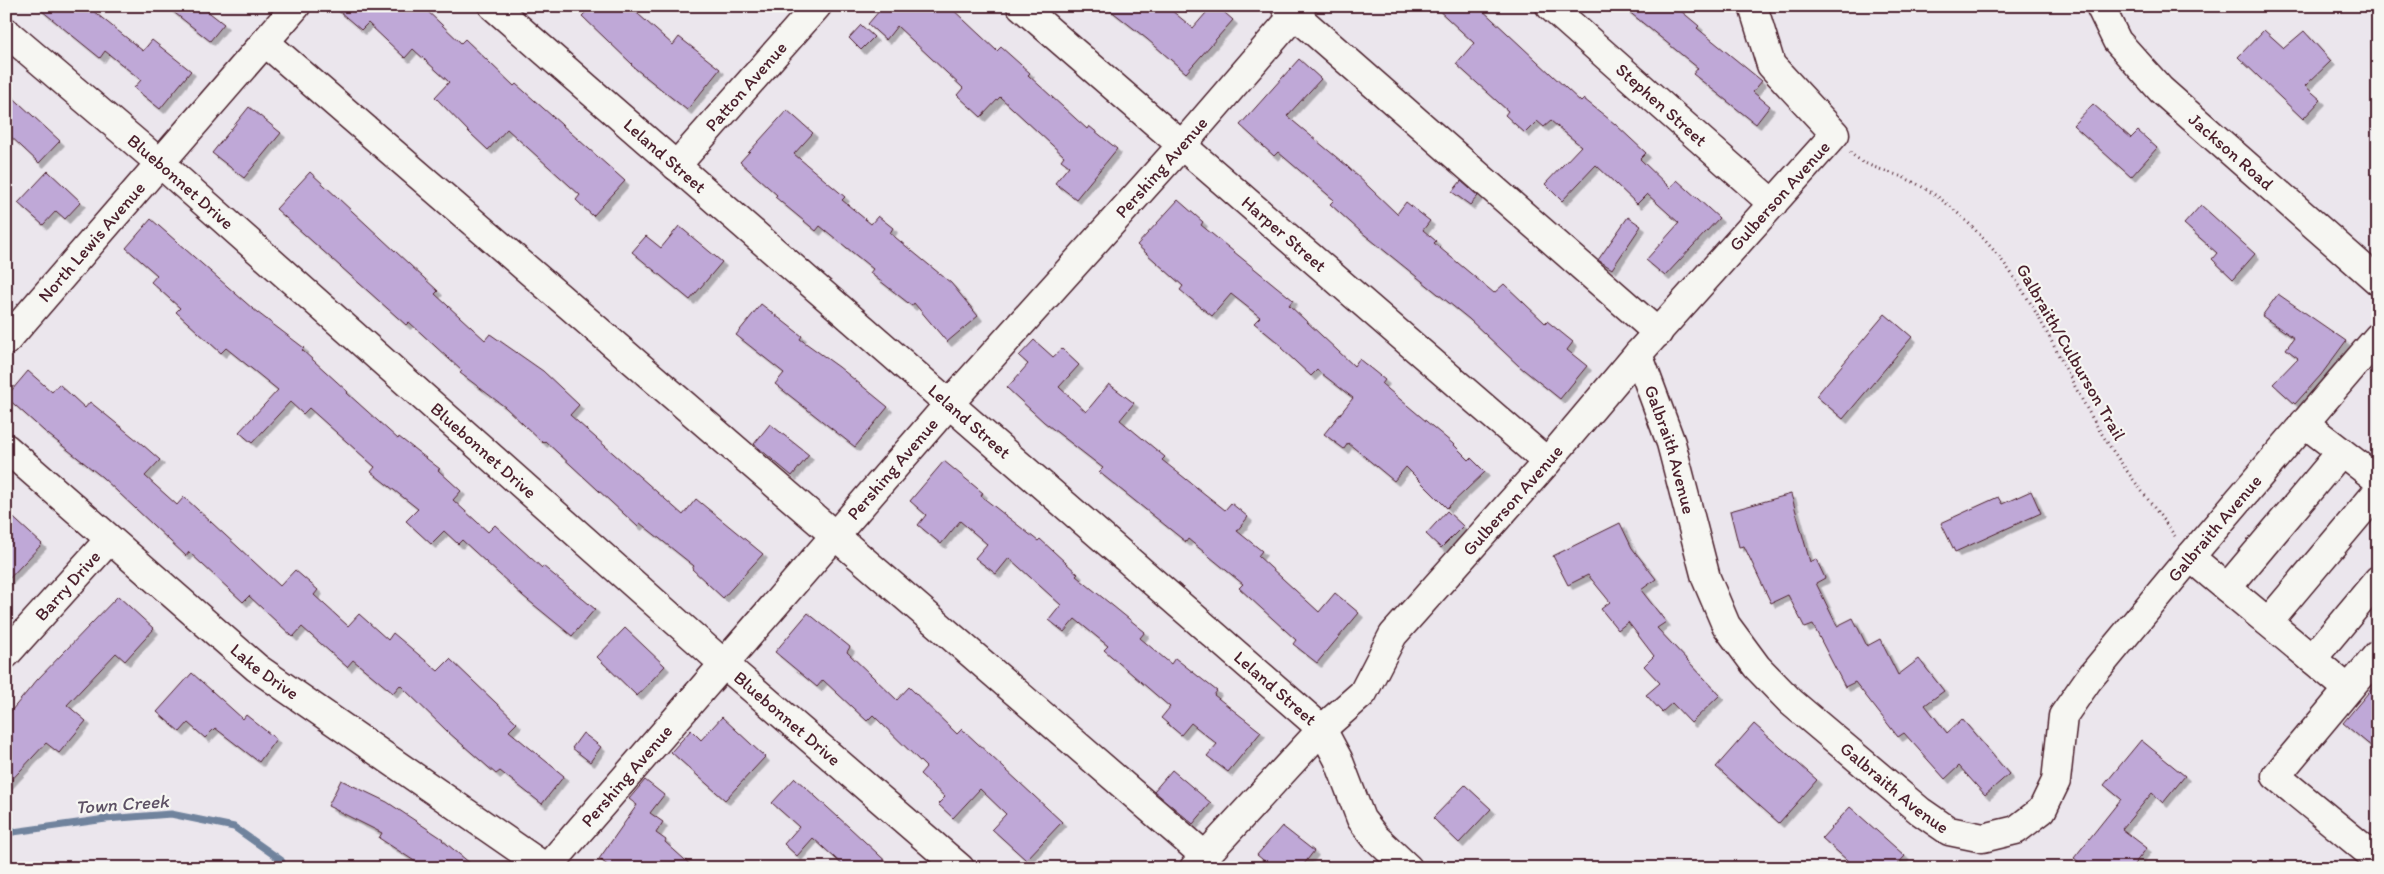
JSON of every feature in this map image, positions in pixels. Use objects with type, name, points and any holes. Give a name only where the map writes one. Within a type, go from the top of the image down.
[{"type":"street","name":"North Lewis Avenue","points":[[6,341],[296,6]]},
{"type":"street","name":"Leland Street","points":[[493,6],[948,405],[1322,729],[1338,759],[1361,818],[1375,837],[1408,868]]},
{"type":"street","name":"Patton Avenue","points":[[676,166],[817,6]]},
{"type":"street","name":"Harper Street","points":[[1021,6],[1546,462]]},
{"type":"street","name":"Stephen Street","points":[[1550,6],[1773,204]]},
{"type":"street","points":[[1753,6],[1771,65],[1835,134]]},
{"type":"street","name":"Jackson Road","points":[[2100,6],[2117,41],[2161,90],[2378,281]]},
{"type":"street","points":[[1294,9],[1658,332]]},
{"type":"street","name":"Pershing Avenue","points":[[546,868],[948,405],[1181,146],[1294,9]]},
{"type":"street","name":"Bluebonnet Drive","points":[[6,32],[161,164],[724,664],[960,868]]},
{"type":"street","points":[[265,42],[835,535],[1199,862]]},
{"type":"street","name":"Gulberson Avenue","points":[[1199,862],[1322,729],[1363,693],[1393,635],[1546,462],[1638,354],[1835,134]]},
{"type":"street","name":"Galbraith Avenue","points":[[1638,354],[1671,443],[1706,578],[1726,625],[1756,667],[1791,702],[1920,811],[1949,831],[1983,838],[2016,830],[2042,810],[2056,781],[2063,716],[2088,680],[2190,557],[2378,337]]},
{"type":"street","points":[[2304,423],[2378,480]]},
{"type":"street","name":"Lake Drive","points":[[6,448],[257,668],[546,868]]},
{"type":"street","points":[[2227,588],[2342,452]]},
{"type":"street","points":[[2268,622],[2378,491]]},
{"type":"street","name":"Barry Drive","points":[[6,654],[109,540]]},
{"type":"street","points":[[2190,557],[2348,689]]},
{"type":"street","points":[[2312,659],[2377,583]]},
{"type":"street","points":[[2378,654],[2276,776],[2378,860]]},
{"type":"path","name":"Galbraith/Culburson Trail","points":[[1835,134],[1857,160],[1911,181],[1943,201],[1965,220],[2000,258],[2040,319],[2102,435],[2190,557]]},
{"type":"building","points":[[36,6],[87,6],[143,51],[152,40],[191,71],[160,109],[134,88],[141,80],[105,51],[100,58]]},
{"type":"building","points":[[166,6],[201,6],[224,24],[210,41]]},
{"type":"building","points":[[333,6],[422,6],[461,43],[465,39],[514,86],[516,84],[625,181],[593,216],[576,200],[580,195],[507,129],[488,150],[435,97],[449,82],[413,49],[405,58],[368,23],[361,30]]},
{"type":"building","points":[[592,6],[629,6],[673,45],[679,37],[720,69],[687,110],[631,65],[582,16]]},
{"type":"building","points":[[876,6],[949,6],[997,51],[1001,47],[1030,73],[1028,75],[1087,129],[1089,126],[1117,149],[1076,199],[1055,183],[1069,166],[1061,160],[1064,156],[1000,97],[981,117],[957,95],[963,88],[897,26],[886,40],[868,24],[880,10]]},
{"type":"building","points":[[1105,6],[1166,6],[1193,28],[1212,6],[1217,6],[1233,20],[1186,73]]},
{"type":"building","points":[[1434,6],[1478,6],[1581,102],[1584,99],[1615,124],[1646,153],[1640,159],[1670,188],[1677,180],[1719,218],[1665,276],[1646,260],[1679,223],[1647,194],[1637,204],[1596,165],[1562,201],[1545,184],[1581,146],[1551,121],[1544,127],[1537,121],[1525,133],[1505,115],[1508,111],[1456,64],[1474,43]]},
{"type":"building","points":[[1622,6],[1675,6],[1699,26],[1697,28],[1762,81],[1753,92],[1770,106],[1756,124],[1693,74],[1698,68]]},
{"type":"building","points":[[861,25],[874,37],[861,50],[849,38]]},
{"type":"building","points":[[2264,30],[2284,48],[2304,31],[2331,61],[2305,86],[2321,100],[2303,119],[2238,57]]},
{"type":"building","points":[[1299,59],[1321,79],[1287,116],[1347,166],[1397,214],[1406,202],[1430,221],[1423,230],[1436,241],[1434,243],[1494,293],[1504,284],[1545,323],[1547,321],[1573,342],[1567,350],[1587,366],[1560,399],[1519,366],[1469,319],[1360,231],[1330,204],[1334,200],[1278,152],[1274,156],[1240,125]]},
{"type":"building","points":[[6,91],[60,141],[39,163],[6,132]]},
{"type":"building","points":[[2093,104],[2131,138],[2138,131],[2157,148],[2131,177],[2073,125]]},
{"type":"building","points":[[249,107],[281,133],[244,178],[212,153]]},
{"type":"building","points":[[787,110],[813,133],[794,154],[845,197],[842,200],[871,224],[878,216],[893,228],[890,233],[951,283],[978,316],[947,342],[914,303],[912,306],[870,273],[873,269],[820,226],[816,231],[775,197],[777,195],[740,162]]},
{"type":"building","points":[[48,171],[81,202],[65,219],[56,211],[43,225],[18,203]]},
{"type":"building","points":[[310,172],[438,291],[435,294],[485,340],[490,334],[543,371],[579,405],[570,415],[683,515],[696,499],[763,554],[723,598],[692,569],[694,566],[640,523],[637,526],[545,441],[543,443],[505,407],[460,373],[462,371],[409,322],[406,325],[276,209]]},
{"type":"building","points":[[1461,181],[1478,196],[1470,205],[1452,192]]},
{"type":"building","points":[[1178,200],[1203,222],[1201,225],[1293,300],[1289,305],[1354,366],[1359,359],[1385,380],[1382,384],[1452,443],[1469,460],[1471,458],[1485,472],[1447,508],[1406,467],[1394,481],[1348,443],[1344,449],[1324,434],[1353,398],[1317,370],[1311,376],[1281,348],[1282,346],[1254,323],[1260,317],[1231,294],[1212,316],[1180,290],[1183,286],[1137,245]]},
{"type":"building","points":[[2201,205],[2255,254],[2233,279],[2212,259],[2217,253],[2184,224]]},
{"type":"building","points":[[1628,217],[1641,226],[1612,269],[1598,260]]},
{"type":"building","points":[[151,219],[253,309],[304,348],[302,350],[398,439],[399,437],[440,469],[438,470],[461,491],[453,500],[488,532],[495,525],[542,568],[543,566],[595,609],[572,636],[523,596],[462,540],[458,544],[444,531],[431,544],[406,521],[418,509],[371,472],[375,467],[309,408],[303,414],[290,402],[252,443],[239,432],[278,390],[226,348],[221,353],[176,312],[180,308],[151,282],[157,275],[126,248]]},
{"type":"building","points":[[679,226],[722,262],[690,300],[632,252],[646,236],[661,248]]},
{"type":"building","points":[[2278,294],[2346,341],[2321,375],[2295,404],[2273,384],[2298,358],[2286,349],[2294,338],[2262,316]]},
{"type":"building","points":[[761,304],[802,336],[800,339],[839,367],[888,407],[855,447],[775,384],[784,373],[736,335]]},
{"type":"building","points":[[1885,314],[1912,337],[1843,419],[1816,396]]},
{"type":"building","points":[[1034,340],[1053,357],[1062,349],[1079,365],[1059,387],[1086,412],[1109,384],[1134,403],[1120,420],[1165,457],[1162,460],[1225,510],[1231,503],[1248,517],[1237,531],[1262,551],[1258,556],[1319,612],[1335,593],[1359,613],[1317,663],[1293,644],[1296,640],[1239,588],[1243,584],[1188,539],[1186,542],[1099,472],[1103,468],[1044,422],[1007,388],[1028,364],[1019,356]]},
{"type":"building","points":[[28,371],[52,392],[59,384],[85,408],[90,402],[143,445],[160,460],[145,476],[177,505],[184,497],[280,586],[295,570],[318,590],[314,595],[348,626],[359,614],[388,640],[393,633],[438,671],[450,659],[517,723],[509,731],[564,776],[542,804],[500,771],[496,774],[448,732],[400,685],[393,693],[353,660],[347,667],[302,627],[293,637],[249,596],[243,602],[189,552],[186,556],[102,477],[44,431],[6,397]]},
{"type":"building","points":[[770,424],[809,455],[792,476],[754,444]]},
{"type":"building","points":[[944,461],[983,493],[981,496],[1038,541],[1040,539],[1078,574],[1076,576],[1145,632],[1140,638],[1171,664],[1175,658],[1217,691],[1214,695],[1261,732],[1228,772],[1207,756],[1217,744],[1191,723],[1181,735],[1161,718],[1170,707],[1104,650],[1108,646],[1075,619],[1064,632],[1049,620],[1061,605],[1009,558],[996,574],[975,558],[987,544],[960,521],[941,544],[918,525],[926,515],[910,501]]},
{"type":"building","points":[[2031,491],[2041,513],[1955,552],[1941,523],[1998,497],[2002,504]]},
{"type":"building","points":[[1791,494],[1810,562],[1816,559],[1825,578],[1816,583],[1837,626],[1853,618],[1867,646],[1880,639],[1898,675],[1919,659],[1944,691],[1925,705],[1947,733],[1962,719],[2009,774],[1985,795],[1959,766],[1945,779],[1904,733],[1898,737],[1855,682],[1845,687],[1813,625],[1805,628],[1788,595],[1771,603],[1744,546],[1739,547],[1730,511]]},
{"type":"building","points":[[6,511],[42,544],[6,582]]},
{"type":"building","points":[[1447,511],[1463,526],[1441,548],[1426,534]]},
{"type":"building","points":[[1620,523],[1632,548],[1656,579],[1641,590],[1666,622],[1657,628],[1720,695],[1691,723],[1672,703],[1662,712],[1646,695],[1660,683],[1644,666],[1654,656],[1628,622],[1618,630],[1601,609],[1610,602],[1588,575],[1568,585],[1553,556]]},
{"type":"building","points":[[118,596],[154,629],[125,661],[116,653],[67,705],[86,721],[59,753],[46,743],[6,786],[6,717],[37,680]]},
{"type":"building","points":[[808,613],[850,647],[847,652],[897,700],[909,687],[957,734],[962,729],[1062,822],[1026,860],[992,829],[1006,814],[980,789],[953,818],[938,804],[945,797],[920,774],[926,767],[873,715],[867,721],[823,680],[817,687],[775,652]]},
{"type":"building","points":[[625,628],[665,666],[637,696],[597,657]]},
{"type":"building","points":[[192,673],[243,719],[246,715],[276,739],[259,762],[215,728],[205,738],[188,723],[180,732],[157,712]]},
{"type":"building","points":[[2378,681],[2378,752],[2343,723]]},
{"type":"building","points":[[722,717],[765,757],[725,800],[671,752],[691,730],[701,740]]},
{"type":"building","points":[[1754,724],[1817,780],[1779,823],[1716,767]]},
{"type":"building","points":[[583,733],[601,747],[590,762],[572,748]]},
{"type":"building","points":[[2141,740],[2185,776],[2163,803],[2152,793],[2122,829],[2147,848],[2131,868],[2086,868],[2074,858],[2121,799],[2104,785]]},
{"type":"building","points":[[1172,770],[1211,803],[1193,824],[1154,791]]},
{"type":"building","points":[[795,778],[893,868],[846,868],[813,838],[797,856],[784,844],[799,827],[772,803]]},
{"type":"building","points":[[341,780],[387,802],[443,839],[476,868],[425,868],[379,838],[382,833],[328,806]]},
{"type":"building","points":[[645,780],[664,795],[650,813],[663,822],[656,833],[666,840],[665,842],[694,868],[612,868],[599,859],[637,805],[629,799]]},
{"type":"building","points":[[1465,785],[1491,809],[1459,843],[1433,818]]},
{"type":"building","points":[[1850,807],[1905,856],[1894,868],[1856,868],[1822,838]]},
{"type":"building","points":[[1282,826],[1314,851],[1301,868],[1273,868],[1257,855]]},
{"type":"waterway","name":"Town Creek","points":[[6,833],[106,819],[171,814],[234,827],[281,860],[285,868]]}]
